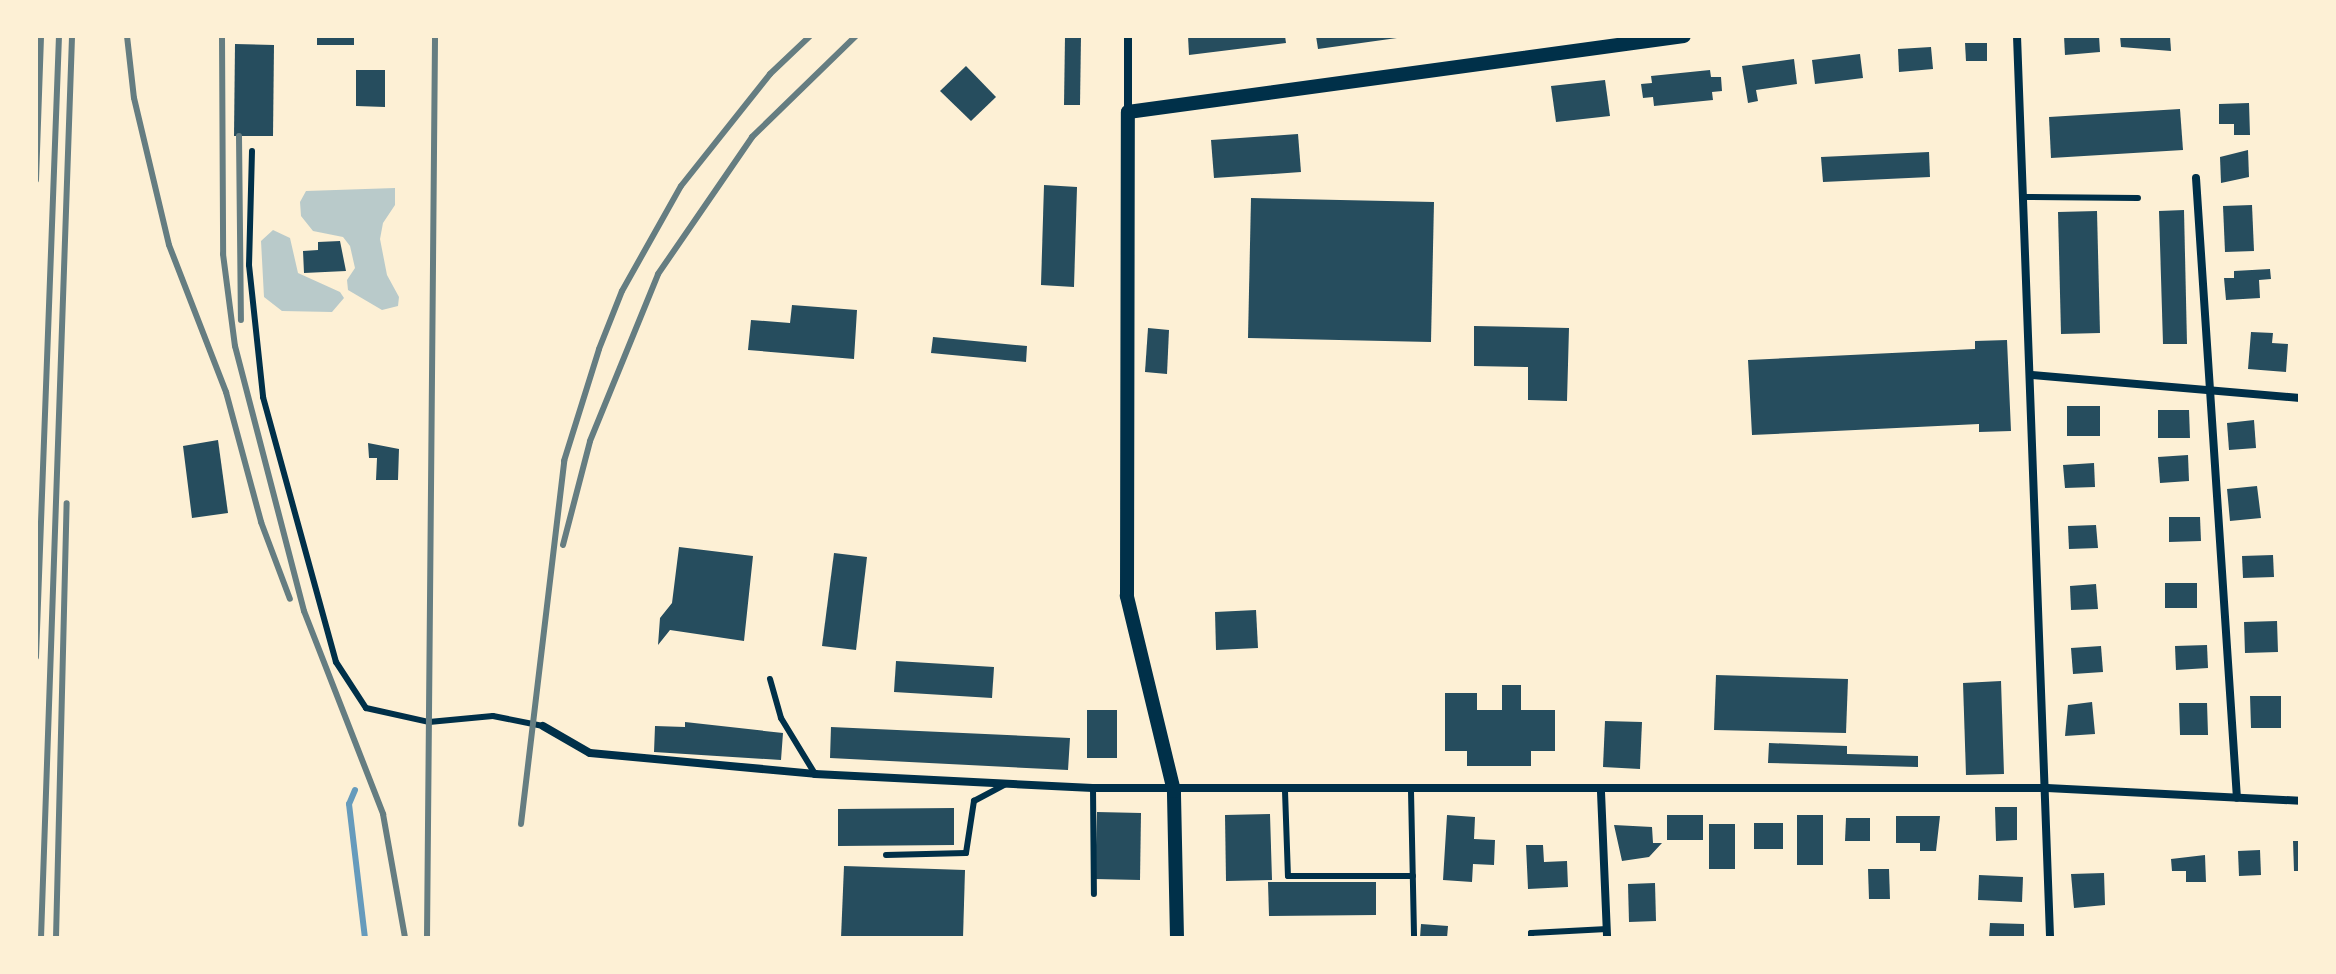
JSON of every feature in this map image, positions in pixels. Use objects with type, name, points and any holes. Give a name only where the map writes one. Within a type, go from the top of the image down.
[{"type":"street","points":[[1128,36],[1127,596],[1174,791],[1177,938]]},
{"type":"street","points":[[1128,112],[1684,36]]},
{"type":"street","points":[[2017,36],[2032,375],[2050,938]]},
{"type":"street","points":[[2196,178],[2237,798]]},
{"type":"street","points":[[2032,375],[2300,398]]},
{"type":"street","points":[[543,726],[590,753],[815,774],[1093,788],[1601,792],[2047,788],[2300,801]]},
{"type":"street","points":[[1601,792],[1607,934]]},
{"type":"lane","points":[[252,151],[249,265],[263,397],[336,662],[366,708],[429,722],[493,716],[543,726]]},
{"type":"lane","points":[[2024,197],[2138,198]]},
{"type":"lane","points":[[770,679],[781,718],[815,774]]},
{"type":"lane","points":[[886,855],[966,853],[974,801],[1010,783]]},
{"type":"lane","points":[[1093,788],[1094,894]]},
{"type":"lane","points":[[1285,791],[1288,876],[1413,876]]},
{"type":"lane","points":[[1411,791],[1414,938]]},
{"type":"lane","points":[[1531,938],[1531,933],[1607,934]]},
{"type":"shaded area","points":[[395,188],[395,205],[383,223],[380,239],[387,275],[399,297],[398,306],[382,310],[348,290],[347,280],[355,268],[350,246],[343,237],[313,231],[301,216],[300,202],[306,191]]},
{"type":"shaded area","points":[[273,230],[290,238],[298,273],[340,292],[344,298],[332,312],[282,311],[264,297],[261,241]]},
{"type":"building","points":[[317,36],[354,36],[354,45],[317,45]]},
{"type":"building","points":[[1065,36],[1081,36],[1080,105],[1064,105]]},
{"type":"building","points":[[1188,36],[1285,36],[1286,43],[1189,55]]},
{"type":"building","points":[[1316,36],[1397,36],[1397,38],[1318,49]]},
{"type":"building","points":[[2064,36],[2099,36],[2100,52],[2065,55]]},
{"type":"building","points":[[2120,36],[2170,36],[2171,51],[2121,47]]},
{"type":"building","points":[[1965,43],[1987,43],[1987,61],[1966,61]]},
{"type":"building","points":[[235,44],[274,45],[273,136],[234,136]]},
{"type":"building","points":[[1931,47],[1933,69],[1899,72],[1898,49]]},
{"type":"building","points":[[1860,54],[1863,78],[1815,84],[1812,60]]},
{"type":"building","points":[[1794,59],[1797,84],[1756,90],[1758,101],[1748,103],[1742,66]]},
{"type":"building","points":[[966,66],[996,97],[971,121],[940,91]]},
{"type":"building","points":[[356,70],[385,70],[385,107],[356,106]]},
{"type":"building","points":[[1710,70],[1711,77],[1721,77],[1722,91],[1712,92],[1713,100],[1654,106],[1653,97],[1643,98],[1641,84],[1652,83],[1651,76]]},
{"type":"building","points":[[1605,80],[1610,116],[1556,122],[1551,86]]},
{"type":"building","points":[[2249,103],[2250,135],[2234,135],[2234,124],[2219,124],[2219,104]]},
{"type":"building","points":[[2180,109],[2183,150],[2051,158],[2049,117]]},
{"type":"building","points":[[1298,134],[1301,172],[1214,178],[1211,140]]},
{"type":"building","points":[[2248,150],[2249,177],[2221,183],[2220,157]]},
{"type":"building","points":[[1929,152],[1930,177],[1823,182],[1821,157]]},
{"type":"building","points":[[1044,185],[1077,187],[1074,287],[1041,285]]},
{"type":"building","points":[[1251,198],[1434,202],[1431,342],[1248,338]]},
{"type":"building","points":[[2252,205],[2254,251],[2225,252],[2223,206]]},
{"type":"building","points":[[2184,210],[2187,344],[2163,344],[2159,211]]},
{"type":"building","points":[[2097,211],[2100,333],[2061,334],[2058,212]]},
{"type":"building","points":[[340,241],[346,271],[304,273],[303,251],[318,250],[318,242]]},
{"type":"building","points":[[2270,269],[2271,279],[2259,280],[2260,298],[2226,300],[2224,278],[2234,278],[2234,271]]},
{"type":"building","points":[[792,305],[857,310],[854,359],[748,350],[751,320],[790,323]]},
{"type":"building","points":[[1474,326],[1569,328],[1567,401],[1528,400],[1528,367],[1474,366]]},
{"type":"building","points":[[1148,328],[1169,330],[1167,374],[1145,372]]},
{"type":"building","points":[[2251,332],[2273,333],[2272,343],[2288,344],[2286,372],[2248,369]]},
{"type":"building","points":[[933,337],[1027,346],[1026,362],[931,353]]},
{"type":"building","points":[[2007,340],[2011,431],[1979,432],[1979,424],[1752,435],[1748,360],[1975,349],[1975,341]]},
{"type":"building","points":[[2067,406],[2100,406],[2100,436],[2067,436]]},
{"type":"building","points":[[2158,410],[2189,410],[2190,438],[2158,438]]},
{"type":"building","points":[[2254,420],[2256,448],[2229,450],[2227,423]]},
{"type":"building","points":[[218,440],[228,513],[192,518],[183,446]]},
{"type":"building","points":[[368,443],[399,449],[398,480],[376,480],[377,458],[369,458]]},
{"type":"building","points":[[2188,455],[2189,481],[2160,483],[2158,457]]},
{"type":"building","points":[[2094,463],[2095,487],[2065,488],[2063,465]]},
{"type":"building","points":[[2257,486],[2261,518],[2230,521],[2227,489]]},
{"type":"building","points":[[2169,517],[2200,517],[2201,541],[2169,542]]},
{"type":"building","points":[[2096,525],[2098,548],[2069,549],[2068,526]]},
{"type":"building","points":[[679,547],[753,556],[744,641],[670,630],[658,645],[660,618],[672,603]]},
{"type":"building","points":[[834,553],[867,557],[856,650],[822,646]]},
{"type":"building","points":[[2273,555],[2274,577],[2243,578],[2242,556]]},
{"type":"building","points":[[2165,583],[2197,583],[2197,608],[2165,608]]},
{"type":"building","points":[[2096,584],[2098,609],[2071,610],[2070,586]]},
{"type":"building","points":[[1256,610],[1258,648],[1216,650],[1215,612]]},
{"type":"building","points":[[2277,621],[2278,652],[2245,653],[2244,622]]},
{"type":"building","points":[[2207,645],[2208,668],[2176,670],[2175,646]]},
{"type":"building","points":[[2101,646],[2103,672],[2073,674],[2071,648]]},
{"type":"building","points":[[896,661],[994,667],[992,698],[894,692]]},
{"type":"building","points":[[1716,675],[1848,679],[1846,733],[1714,730]]},
{"type":"building","points":[[2001,681],[2004,774],[1966,775],[1963,683]]},
{"type":"building","points":[[1502,685],[1521,685],[1521,710],[1555,710],[1555,751],[1531,751],[1531,766],[1467,766],[1467,751],[1445,751],[1445,693],[1477,693],[1477,710],[1502,710]]},
{"type":"building","points":[[2250,696],[2281,696],[2281,728],[2251,728]]},
{"type":"building","points":[[2092,702],[2095,734],[2065,736],[2068,705]]},
{"type":"building","points":[[2179,703],[2207,703],[2208,735],[2180,735]]},
{"type":"building","points":[[1087,710],[1117,710],[1117,758],[1087,758]]},
{"type":"building","points":[[1605,721],[1642,722],[1640,769],[1603,767]]},
{"type":"building","points":[[685,722],[783,733],[781,760],[654,752],[655,726],[685,727]]},
{"type":"building","points":[[831,727],[1070,738],[1068,770],[830,758]]},
{"type":"building","points":[[1769,743],[1847,746],[1847,754],[1918,756],[1918,767],[1768,763]]},
{"type":"building","points":[[1995,807],[2017,807],[2017,840],[1996,841]]},
{"type":"building","points":[[954,808],[954,845],[838,846],[838,809]]},
{"type":"building","points":[[1097,812],[1141,813],[1140,880],[1095,879]]},
{"type":"building","points":[[1270,814],[1272,880],[1226,881],[1225,815]]},
{"type":"building","points":[[1447,815],[1475,817],[1474,839],[1495,840],[1494,865],[1473,864],[1472,882],[1443,880]]},
{"type":"building","points":[[1667,815],[1703,815],[1703,840],[1667,840]]},
{"type":"building","points":[[1797,815],[1823,815],[1823,865],[1797,865]]},
{"type":"building","points":[[1896,816],[1940,816],[1936,851],[1920,851],[1920,843],[1896,843]]},
{"type":"building","points":[[1846,818],[1870,818],[1870,841],[1845,841]]},
{"type":"building","points":[[1754,823],[1783,823],[1783,849],[1754,849]]},
{"type":"building","points":[[1709,824],[1735,824],[1735,869],[1709,869]]},
{"type":"building","points":[[1614,825],[1652,827],[1653,843],[1662,843],[1649,857],[1622,861]]},
{"type":"building","points":[[2293,841],[2300,841],[2300,871],[2294,871]]},
{"type":"building","points":[[1526,845],[1543,845],[1544,862],[1567,861],[1568,887],[1528,889]]},
{"type":"building","points":[[2260,850],[2261,875],[2239,876],[2238,851]]},
{"type":"building","points":[[2205,855],[2206,882],[2186,882],[2186,871],[2172,871],[2171,859]]},
{"type":"building","points":[[844,866],[965,870],[963,938],[841,938]]},
{"type":"building","points":[[1868,869],[1889,869],[1890,899],[1869,899]]},
{"type":"building","points":[[2104,873],[2105,905],[2074,908],[2071,874]]},
{"type":"building","points":[[1979,875],[2023,877],[2022,902],[1978,900]]},
{"type":"building","points":[[1268,882],[1376,882],[1376,915],[1269,916]]},
{"type":"building","points":[[1655,883],[1656,921],[1629,922],[1628,884]]},
{"type":"building","points":[[1990,923],[2024,924],[2024,938],[1989,938]]},
{"type":"building","points":[[1421,924],[1448,926],[1447,938],[1420,938]]},
{"type":"waterway","points":[[355,790],[349,804],[365,938]]},
{"type":"railway","points":[[36,180],[41,36]]},
{"type":"railway","points":[[36,657],[59,36]]},
{"type":"railway","points":[[41,938],[72,36]]},
{"type":"railway","points":[[127,36],[134,98],[169,245],[226,392],[261,522],[290,599]]},
{"type":"railway","points":[[222,36],[223,254],[235,346],[304,611],[383,814],[405,938]]},
{"type":"railway","points":[[427,938],[435,36]]},
{"type":"railway","points":[[521,824],[564,461],[599,349],[622,291],[681,186],[770,74],[810,36]]},
{"type":"railway","points":[[563,545],[590,441],[658,274],[752,137],[856,36]]},
{"type":"railway","points":[[239,136],[241,320]]},
{"type":"railway","points":[[56,938],[67,503]]}]
